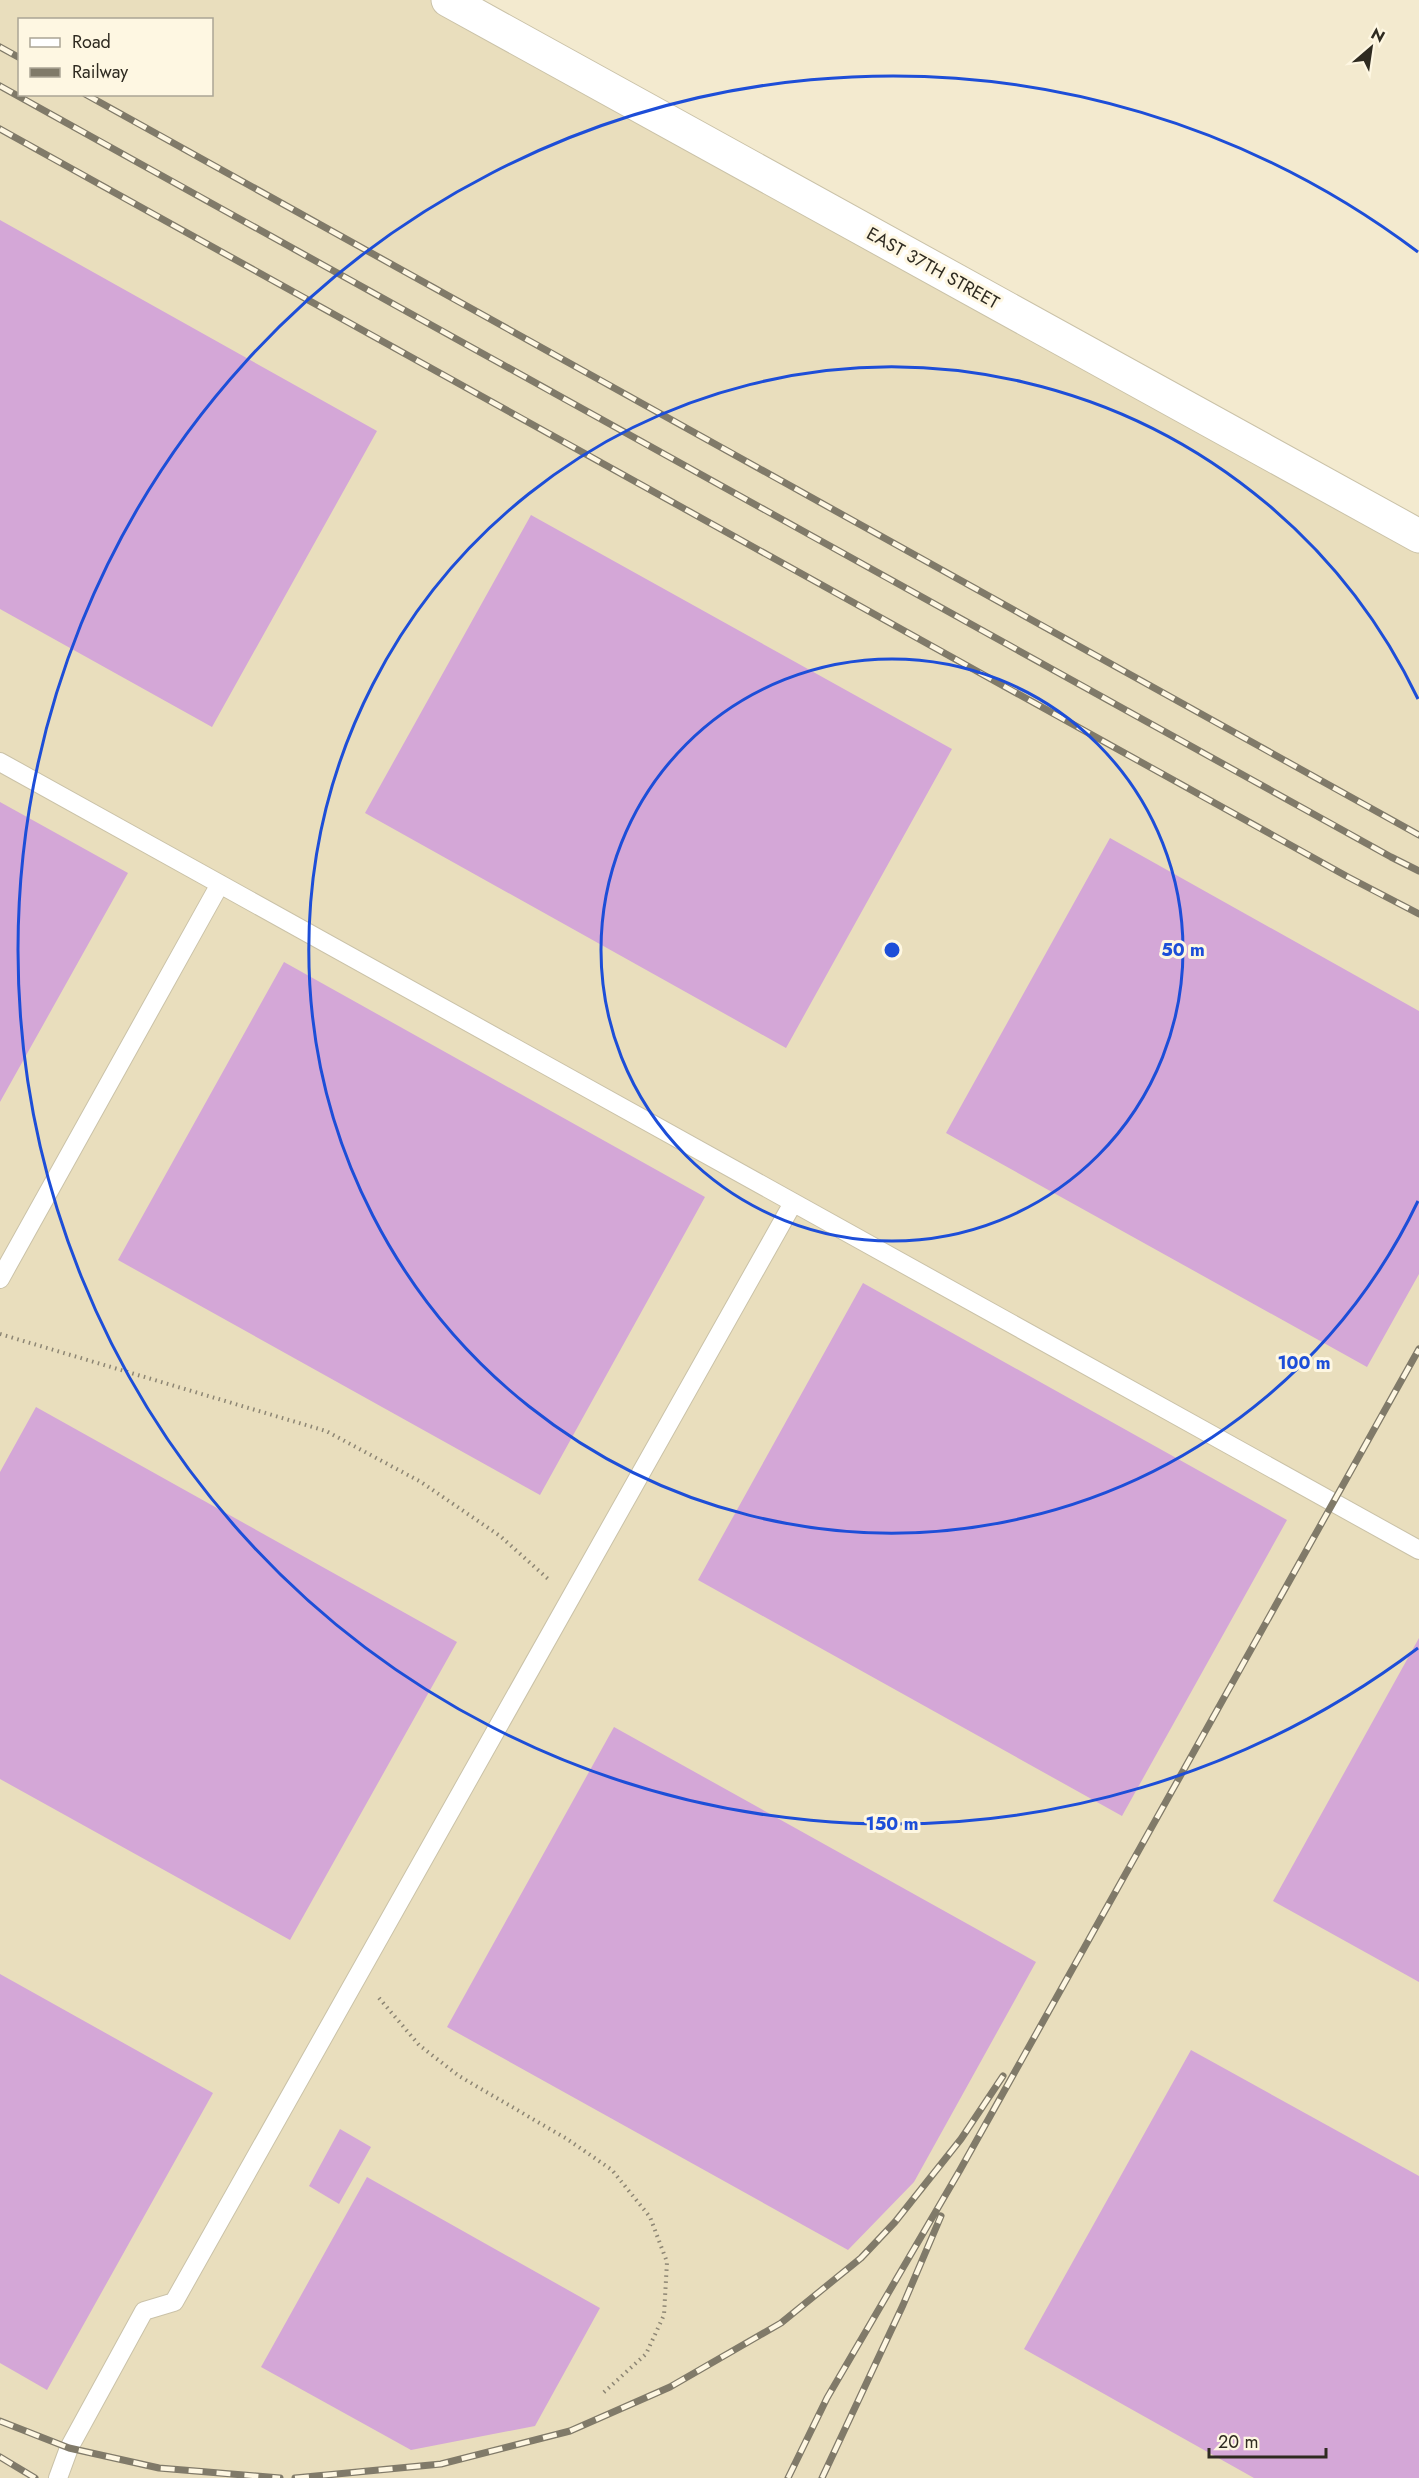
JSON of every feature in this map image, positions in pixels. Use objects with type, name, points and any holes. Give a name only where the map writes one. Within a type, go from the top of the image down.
[{"type":"street","name":"EAST 37TH STREET","points":[[448,0],[1419,536]]},
{"type":"lane","points":[[0,762],[1419,1550]]},
{"type":"lane","points":[[0,1279],[220,884]]},
{"type":"lane","points":[[58,2478],[69,2448],[144,2311],[174,2302],[794,1203]]},
{"type":"path","points":[[0,1334],[326,1431],[421,1482],[500,1536],[570,1599]]},
{"type":"path","points":[[359,1975],[419,2045],[459,2076],[567,2139],[612,2170],[650,2217],[667,2262],[664,2315],[646,2354],[602,2394]]},
{"type":"shaded area","points":[[0,0],[443,0],[1419,539],[1419,2478],[0,2478]]},
{"type":"building","points":[[0,220],[377,431],[212,727],[0,609]]},
{"type":"building","points":[[531,515],[952,749],[786,1048],[365,813]]},
{"type":"building","points":[[0,802],[128,873],[0,1102]]},
{"type":"building","points":[[1110,838],[1419,1011],[1419,1274],[1367,1367],[946,1133]]},
{"type":"building","points":[[284,962],[705,1197],[540,1495],[118,1260]]},
{"type":"building","points":[[863,1283],[1287,1520],[1122,1816],[698,1580]]},
{"type":"building","points":[[36,1407],[457,1642],[290,1940],[0,1779],[0,1472]]},
{"type":"building","points":[[1419,1638],[1419,1982],[1273,1901]]},
{"type":"building","points":[[614,1727],[1036,1962],[914,2182],[848,2250],[447,2027]]},
{"type":"building","points":[[0,1974],[213,2093],[47,2390],[0,2363]]},
{"type":"building","points":[[1191,2050],[1419,2176],[1419,2478],[1254,2478],[1024,2349]]},
{"type":"building","points":[[340,2129],[371,2147],[339,2204],[309,2186]]},
{"type":"building","points":[[367,2177],[600,2308],[535,2426],[411,2450],[261,2367]]},
{"type":"railway","points":[[0,47],[18,57]]},
{"type":"railway","points":[[0,86],[18,96]]},
{"type":"railway","points":[[18,96],[1419,871]]},
{"type":"railway","points":[[89,96],[1419,835]]},
{"type":"railway","points":[[0,129],[1348,877],[1419,914]]},
{"type":"railway","points":[[788,2478],[827,2398],[960,2170],[1419,1349]]},
{"type":"railway","points":[[295,2478],[441,2464],[570,2431],[670,2387],[781,2323],[861,2258],[895,2222],[961,2139],[1003,2076]]},
{"type":"railway","points":[[822,2478],[903,2305],[941,2216]]},
{"type":"railway","points":[[0,2421],[69,2448],[159,2468],[280,2478]]},
{"type":"railway","points":[[0,2457],[35,2478]]}]
